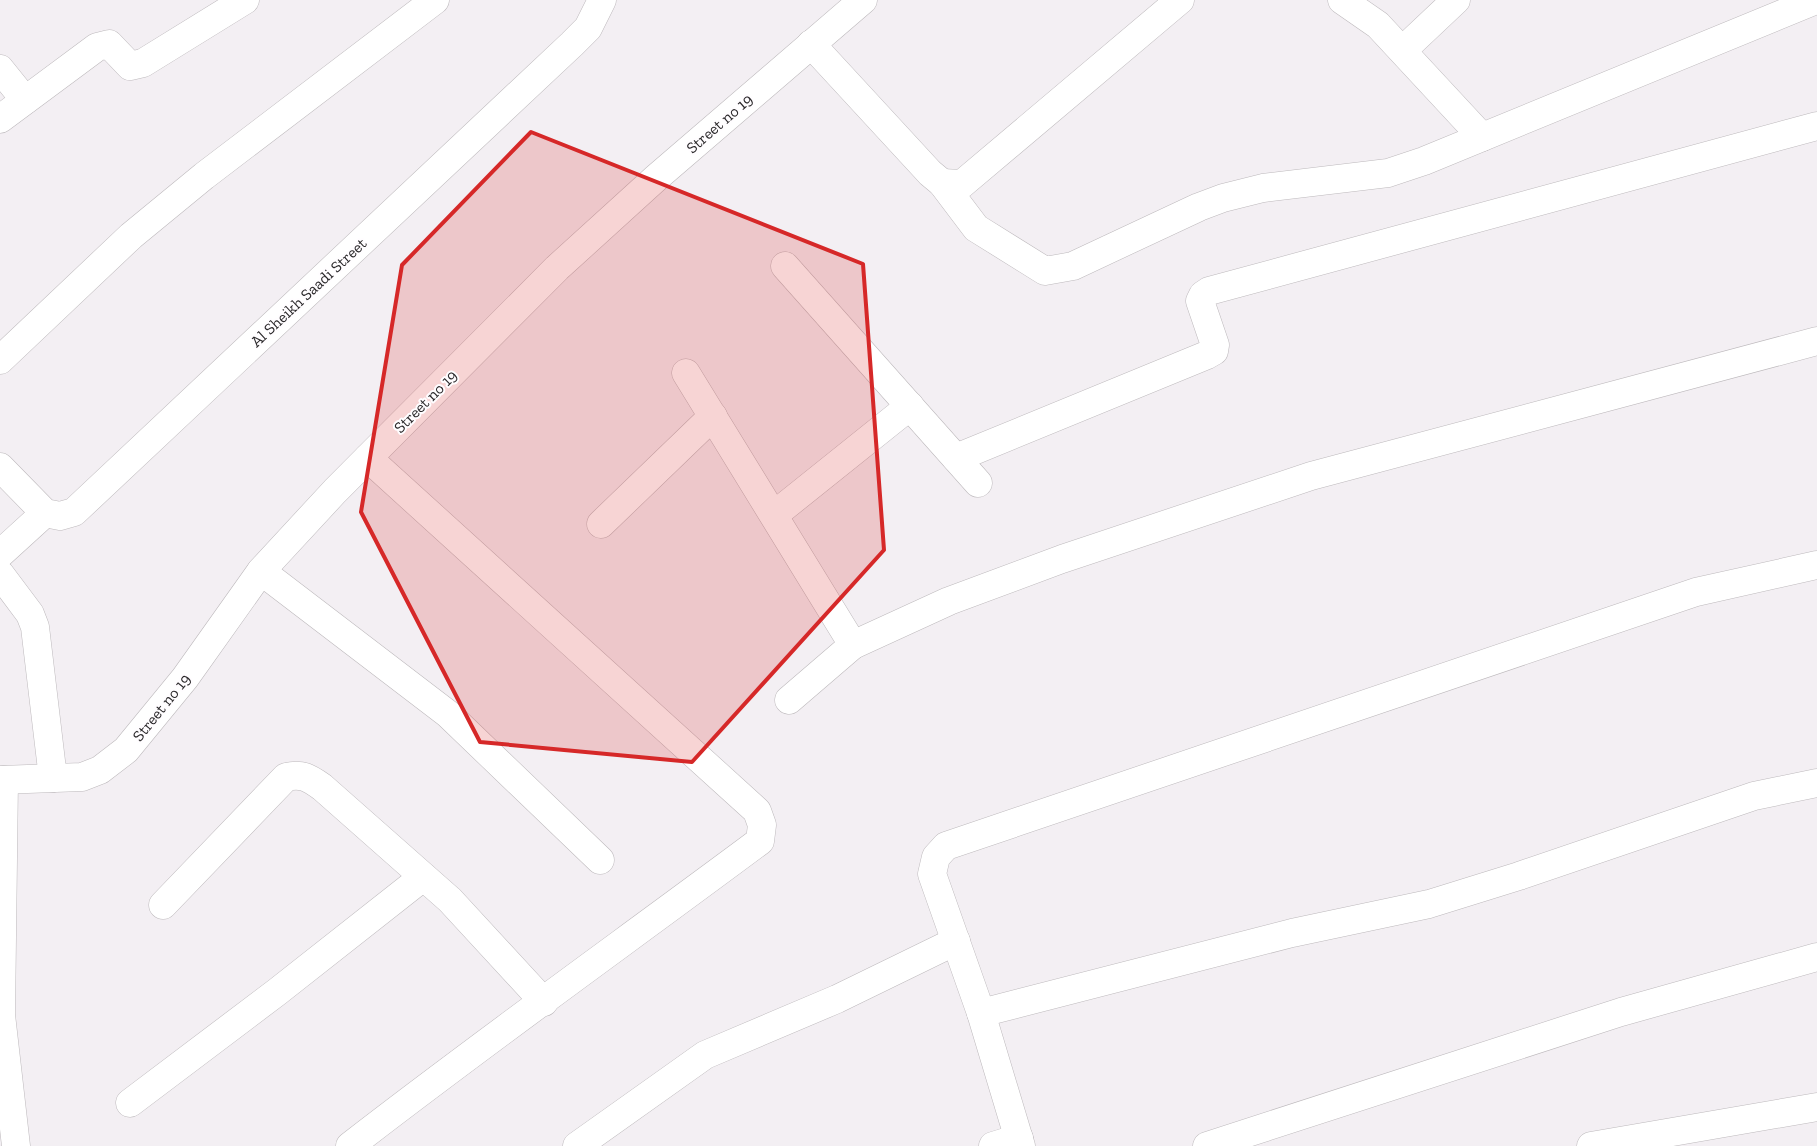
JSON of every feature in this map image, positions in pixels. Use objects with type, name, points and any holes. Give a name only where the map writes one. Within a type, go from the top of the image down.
[{"type":"street","points":[[0,119],[97,47],[109,44],[130,66],[142,63],[245,0]]},
{"type":"street","points":[[0,360],[131,236],[204,176],[435,0]]},
{"type":"street","name":"Al Sheikh Saadi Street","points":[[45,513],[60,516],[74,512],[572,44],[588,28],[602,0]]},
{"type":"street","name":"Street no 19","points":[[2,780],[82,777],[100,770],[126,750],[185,678],[261,571],[368,458],[557,268],[656,178],[863,0]]},
{"type":"street","points":[[942,183],[962,184],[1180,0]]},
{"type":"street","points":[[1342,0],[1378,25],[1482,137]]},
{"type":"street","points":[[1403,50],[1456,0]]},
{"type":"street","points":[[811,44],[942,183],[976,228],[1045,271],[1073,266],[1223,198],[1263,188],[1388,173],[1482,137],[1816,0]]},
{"type":"street","points":[[0,70],[25,100]]},
{"type":"street","points":[[956,458],[1208,355],[1214,351],[1215,345],[1200,301],[1203,295],[1209,291],[1817,126]]},
{"type":"street","points":[[785,266],[978,484]]},
{"type":"street","points":[[789,700],[853,645],[949,601],[1062,559],[1311,476],[1817,341]]},
{"type":"street","points":[[686,373],[853,645]]},
{"type":"street","points":[[774,514],[910,406]]},
{"type":"street","points":[[601,524],[712,416]]},
{"type":"street","points":[[350,1146],[432,1082],[544,1002],[760,841],[762,825],[757,811],[368,458]]},
{"type":"street","points":[[0,467],[45,513],[0,554]]},
{"type":"street","points":[[1011,1143],[981,1014],[932,874],[936,857],[946,846],[1696,592],[1817,565]]},
{"type":"street","points":[[261,571],[448,714],[600,860]]},
{"type":"street","points":[[0,574],[30,614],[35,627],[53,778]]},
{"type":"street","points":[[164,905],[286,777],[298,774],[308,777],[322,787],[450,900],[544,1002]]},
{"type":"street","points":[[2,780],[1,1015],[16,1146]]},
{"type":"street","points":[[981,1014],[1292,933],[1429,904],[1520,876],[1754,796],[1817,782]]},
{"type":"street","points":[[130,1102],[277,992],[423,877]]},
{"type":"street","points":[[577,1146],[705,1055],[837,999],[956,941]]},
{"type":"street","points":[[1207,1146],[1621,1012],[1817,957]]},
{"type":"street","points":[[1591,1146],[1817,1107]]},
{"type":"highlighted area","points":[[531,132],[863,264],[884,550],[692,762],[480,742],[361,512],[402,265]]}]
